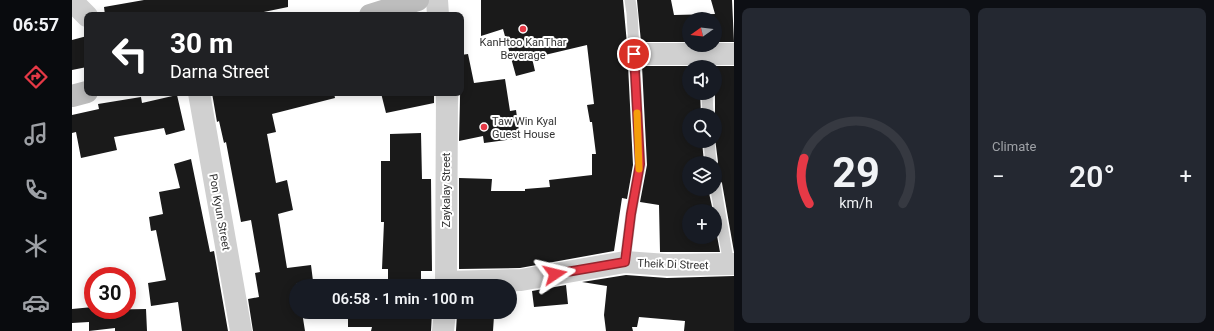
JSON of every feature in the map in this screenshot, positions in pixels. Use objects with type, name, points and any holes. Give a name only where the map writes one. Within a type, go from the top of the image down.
[{"type":"street","points":[[380,12],[418,0]]},
{"type":"street","points":[[437,0],[438,12]]},
{"type":"street","points":[[72,1],[84,13]]},
{"type":"street","points":[[634,54],[704,60],[734,54]]},
{"type":"street","points":[[72,96],[84,93]]},
{"type":"street","name":"Pon Kyun Street","points":[[201,96],[241,331]]},
{"type":"street","name":"Zaykalay Street","points":[[446,279],[447,96]]},
{"type":"street","name":"Theik Di Street","points":[[517,280],[625,262],[667,265],[732,265]]},
{"type":"street","points":[[443,331],[444,319]]},
{"type":"lane","points":[[625,262],[631,214],[640,164],[630,0]]},
{"type":"lane","points":[[718,196],[732,265]]},
{"type":"building","points":[[144,0],[288,0],[288,7],[264,12],[105,12],[104,7]]},
{"type":"building","points":[[481,0],[623,0],[627,44],[623,48],[622,54],[623,61],[628,65],[633,165],[627,199],[622,198],[614,251],[520,268],[459,269],[459,178],[492,179],[491,191],[525,191],[525,189],[550,187],[549,180],[592,175],[592,154],[596,154],[592,122],[590,122],[587,105],[594,104],[587,45],[532,58],[535,71],[516,76],[503,29],[481,36]]},
{"type":"building","points":[[637,0],[671,0],[674,15],[682,15],[682,42],[641,42]]},
{"type":"building","points":[[711,0],[732,0],[734,42],[722,42],[722,12],[714,12]]},
{"type":"building","points":[[84,37],[84,68],[72,70],[72,40]]},
{"type":"building","points":[[468,54],[474,83],[505,79],[510,111],[516,110],[520,138],[484,143],[483,136],[459,141],[460,96],[464,96],[464,55]]},
{"type":"building","points":[[642,66],[682,66],[682,100],[700,100],[701,108],[682,108],[682,148],[703,148],[703,156],[682,156],[682,196],[710,196],[711,204],[682,204],[682,244],[719,244],[720,252],[660,252],[659,205],[640,202],[647,165]]},
{"type":"building","points":[[722,66],[734,66],[734,252],[722,183],[722,156],[717,156],[716,148],[722,148],[722,108],[715,108],[715,100],[722,100]]},
{"type":"building","points":[[177,96],[185,130],[166,135],[164,128],[114,137],[117,150],[81,158],[76,132],[72,133],[72,115],[99,109],[98,104],[141,97],[142,103]]},
{"type":"building","points":[[213,96],[335,96],[335,98],[272,114],[276,132],[267,134],[276,183],[287,180],[293,210],[278,214],[287,268],[311,265],[313,279],[289,279],[289,319],[303,319],[305,331],[253,331],[248,299],[259,297],[255,273],[260,272],[251,220],[241,222],[226,142],[224,143],[219,121],[217,122]]},
{"type":"building","points":[[382,96],[434,96],[434,103],[386,113]]},
{"type":"building","points":[[421,133],[422,179],[431,179],[432,271],[421,271],[421,279],[388,279],[388,269],[382,269],[384,222],[381,222],[381,161],[390,161],[390,134]]},
{"type":"building","points":[[191,159],[210,252],[214,251],[228,331],[182,331],[178,302],[151,306],[148,283],[166,280],[156,230],[151,231],[149,217],[163,214],[159,192],[180,188],[174,164]]},
{"type":"building","points":[[626,275],[667,278],[734,276],[734,331],[684,331],[685,321],[639,317],[637,327],[632,327],[633,331],[606,331],[604,315],[607,286],[582,282]]},
{"type":"building","points":[[566,285],[568,304],[534,307],[532,291]]},
{"type":"building","points":[[84,308],[84,319],[136,319],[136,309],[146,309],[147,331],[115,331],[115,328],[89,331],[89,322],[72,323],[72,309]]},
{"type":"building","points":[[348,319],[432,319],[431,331],[371,331],[372,327],[348,327]]},
{"type":"building","points":[[457,319],[494,319],[493,331],[456,331]]},
{"type":"slow traffic","points":[[637,113],[639,169]]},
{"type":"place","name":"KanHtoo KanThar Beverage","points":[[523,29]]},
{"type":"place","name":"Taw Win Kyal Guest House","points":[[484,127]]},
{"type":"route","points":[[555,274],[625,262],[631,214],[640,164],[634,54]]}]
